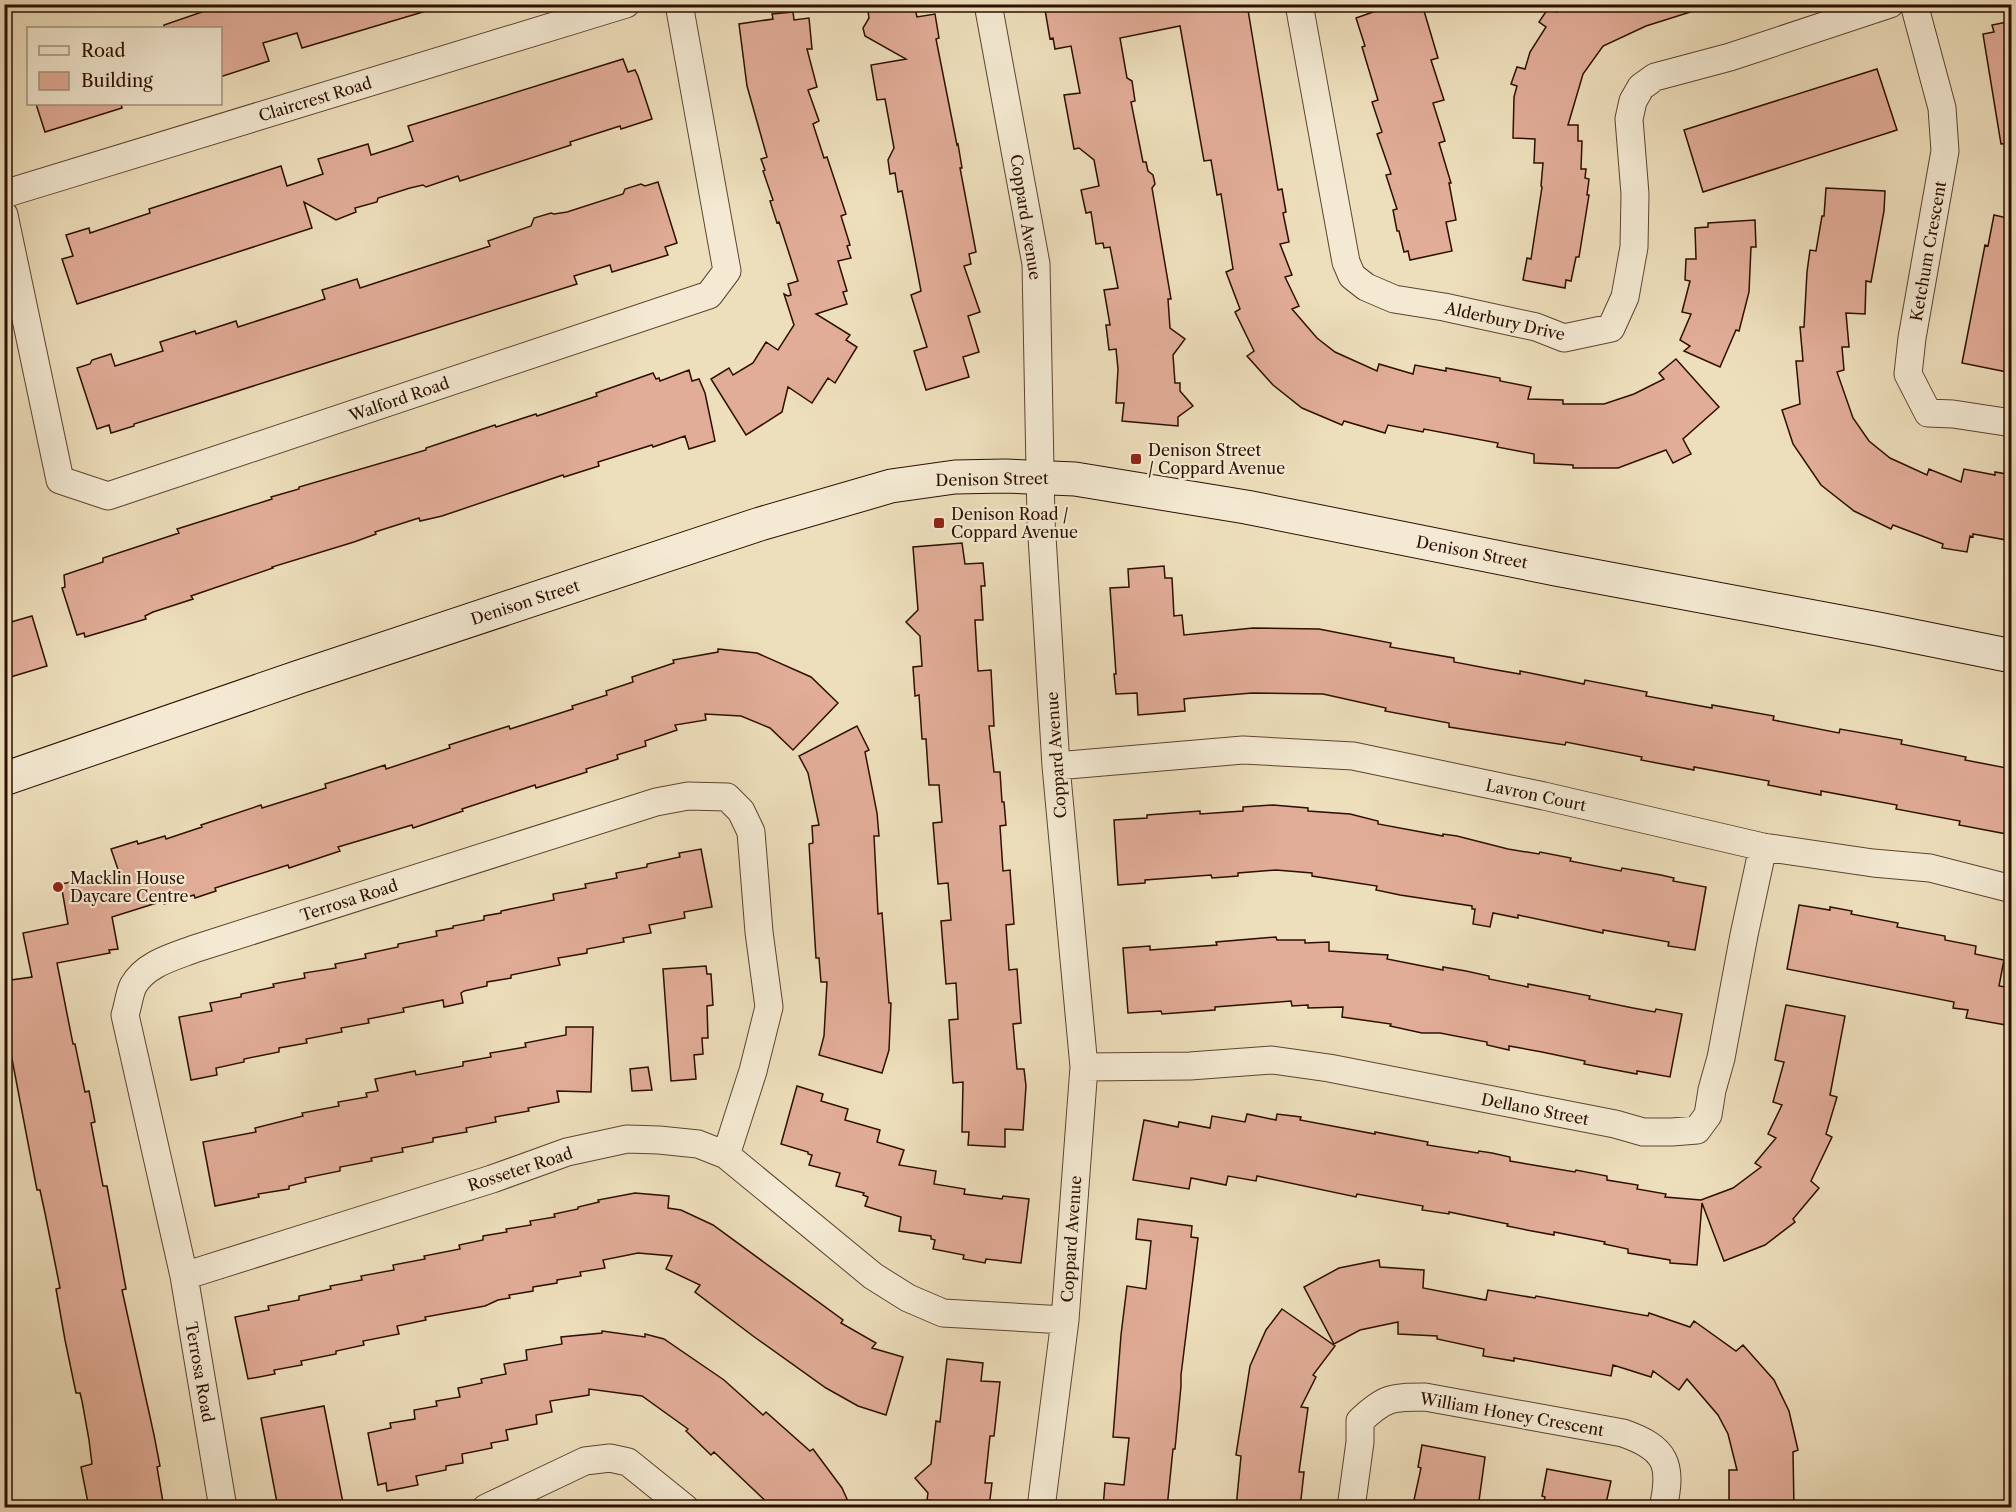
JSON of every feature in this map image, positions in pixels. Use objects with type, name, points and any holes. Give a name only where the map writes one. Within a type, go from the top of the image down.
[{"type":"street","name":"Claircrest Road","points":[[4,194],[626,4]]},
{"type":"street","name":"Walford Road","points":[[4,215],[60,480],[108,496],[709,295],[728,271],[679,4]]},
{"type":"street","name":"Coppard Avenue","points":[[988,4],[1036,264],[1038,440],[1042,477],[1041,520],[1056,766],[1084,1067],[1065,1320],[1041,1508]]},
{"type":"street","name":"Alderbury Drive","points":[[1299,4],[1346,262],[1352,276],[1366,288],[1394,299],[1444,307],[1536,327],[1564,338],[1611,328],[1625,297],[1634,247],[1635,194],[1629,119],[1633,101],[1641,87],[1655,77],[1730,57],[1890,4]]},
{"type":"street","name":"Ketchum Crescent","points":[[1914,4],[1942,108],[1945,151],[1912,338],[1908,374],[1928,413],[1953,414],[2012,423]]},
{"type":"street","name":"Denison Street","points":[[4,779],[434,632],[760,524],[891,486],[954,477],[1075,479],[1246,507],[1544,567],[2012,656]]},
{"type":"street","name":"Lavron Court","points":[[1056,766],[1243,750],[1353,756],[1544,796],[1763,847],[1873,863],[1930,868],[2012,889]]},
{"type":"street","name":"Terrosa Road","points":[[223,1508],[184,1276],[125,1015],[133,987],[144,972],[166,959],[194,949],[656,802],[688,796],[727,796],[741,811],[751,832],[759,932],[769,1007],[753,1071],[726,1155]]},
{"type":"street","name":"Dellano Street","points":[[1084,1067],[1190,1066],[1272,1060],[1329,1068],[1615,1124],[1643,1132],[1697,1130],[1708,1115],[1763,847]]},
{"type":"street","name":"Rosseter Road","points":[[184,1276],[492,1179],[567,1152],[627,1139],[698,1144],[726,1155],[873,1276],[908,1298],[943,1313],[1065,1320]]},
{"type":"street","name":"William Honey Crescent","points":[[1351,1508],[1360,1442],[1360,1421],[1375,1407],[1396,1397],[1425,1397],[1623,1433],[1644,1441],[1662,1455],[1668,1484],[1663,1508]]},
{"type":"street","points":[[486,1508],[585,1461],[610,1458],[627,1462],[685,1508]]},
{"type":"building","points":[[225,4],[432,4],[433,9],[302,48],[297,33],[263,43],[269,61],[222,76],[222,27],[164,27],[164,25]]},
{"type":"building","points":[[902,4],[914,4],[917,17],[935,14],[939,38],[936,39],[958,144],[962,168],[960,168],[976,252],[969,254],[971,264],[964,266],[980,312],[968,316],[979,352],[963,357],[969,377],[926,390],[914,351],[927,347],[911,295],[921,291],[902,191],[898,192],[895,173],[890,174],[888,160],[894,148],[885,99],[877,100],[871,65],[906,59],[865,36],[863,28],[869,18],[868,11]]},
{"type":"building","points":[[1044,4],[1247,4],[1278,190],[1282,189],[1286,212],[1283,213],[1289,242],[1280,244],[1292,275],[1285,277],[1299,306],[1292,309],[1317,338],[1335,352],[1377,371],[1379,364],[1413,374],[1415,365],[1500,378],[1500,381],[1531,387],[1528,399],[1563,400],[1563,404],[1604,404],[1634,394],[1664,379],[1659,373],[1676,359],[1719,407],[1683,439],[1691,454],[1673,463],[1666,450],[1618,468],[1573,468],[1573,465],[1534,463],[1534,454],[1497,447],[1498,443],[1424,429],[1423,432],[1388,425],[1385,433],[1344,421],[1342,425],[1302,408],[1273,385],[1247,356],[1254,351],[1235,312],[1240,309],[1226,272],[1233,269],[1221,194],[1217,195],[1211,160],[1204,161],[1180,26],[1120,38],[1127,78],[1132,81],[1135,101],[1131,102],[1143,162],[1146,162],[1155,184],[1152,188],[1171,299],[1168,299],[1170,328],[1185,339],[1173,355],[1175,383],[1180,383],[1180,391],[1193,406],[1178,417],[1178,426],[1122,421],[1124,403],[1116,403],[1118,369],[1116,349],[1109,350],[1106,325],[1110,325],[1104,290],[1118,288],[1110,247],[1104,248],[1103,243],[1096,244],[1091,212],[1086,213],[1081,190],[1099,186],[1094,160],[1079,148],[1074,149],[1064,95],[1080,93],[1071,46],[1055,49],[1053,38],[1050,39]]},
{"type":"building","points":[[1374,4],[1422,4],[1438,58],[1431,60],[1444,100],[1433,103],[1445,141],[1439,143],[1451,183],[1449,183],[1456,220],[1446,222],[1452,251],[1410,260],[1408,251],[1404,252],[1399,231],[1397,231],[1393,210],[1397,209],[1386,175],[1391,174],[1377,134],[1382,132],[1372,102],[1378,100],[1356,18],[1376,11]]},
{"type":"building","points":[[1563,4],[1700,4],[1700,9],[1646,26],[1603,46],[1583,74],[1568,125],[1578,125],[1578,141],[1582,141],[1581,169],[1586,169],[1585,178],[1589,179],[1587,195],[1589,195],[1579,257],[1576,257],[1571,281],[1566,280],[1565,288],[1523,280],[1527,258],[1531,259],[1542,187],[1543,163],[1534,163],[1535,139],[1513,138],[1514,97],[1517,86],[1511,84],[1517,67],[1525,69],[1530,52],[1546,27],[1539,22],[1549,7],[1557,12]]},
{"type":"building","points":[[793,12],[794,20],[809,18],[812,49],[807,49],[817,87],[808,90],[819,121],[813,124],[846,214],[841,216],[850,245],[847,246],[851,258],[838,261],[847,291],[843,292],[847,304],[816,314],[850,335],[846,340],[857,347],[835,383],[828,378],[812,403],[788,387],[782,412],[746,435],[711,379],[729,368],[733,375],[753,363],[766,342],[778,350],[794,325],[784,294],[791,295],[788,284],[798,281],[770,201],[773,200],[763,171],[765,170],[761,159],[767,157],[747,86],[739,24],[773,19],[772,14]]},
{"type":"building","points":[[2012,21],[2012,143],[2001,144],[1983,34],[1994,32],[1992,25]]},
{"type":"building","points":[[623,59],[628,72],[635,70],[638,76],[652,119],[621,129],[620,126],[570,142],[571,145],[460,181],[458,176],[426,187],[423,185],[378,198],[377,202],[355,208],[356,212],[336,220],[304,202],[312,228],[77,304],[62,259],[73,256],[66,235],[89,228],[90,233],[150,213],[149,209],[281,166],[287,186],[323,174],[318,159],[368,144],[371,155],[399,146],[413,141],[408,126]]},
{"type":"building","points":[[1877,69],[1897,130],[1703,192],[1684,130]]},
{"type":"building","points":[[36,105],[121,105],[122,108],[45,132]]},
{"type":"building","points":[[658,182],[677,243],[665,247],[668,255],[612,272],[610,265],[574,276],[577,284],[134,424],[134,426],[111,433],[109,425],[97,429],[77,368],[90,364],[92,360],[111,354],[115,366],[163,351],[160,342],[195,331],[196,334],[236,321],[238,327],[325,299],[322,290],[357,279],[360,288],[490,246],[488,241],[531,226],[534,218],[551,213],[567,212],[623,194],[625,189]]},
{"type":"building","points":[[1826,188],[1885,191],[1884,211],[1871,282],[1866,281],[1865,314],[1846,313],[1849,347],[1842,347],[1844,370],[1837,372],[1853,418],[1869,441],[1890,458],[1927,475],[1929,469],[1961,482],[1964,469],[1995,475],[1995,472],[2012,475],[2012,541],[1973,534],[1973,537],[1970,536],[1967,552],[1942,548],[1943,544],[1893,525],[1891,529],[1854,511],[1821,485],[1793,444],[1782,410],[1800,404],[1796,361],[1803,361],[1800,327],[1804,327],[1810,250],[1816,251],[1822,216],[1824,216]]},
{"type":"building","points":[[1994,215],[2012,219],[2012,373],[1962,363],[1985,245],[1988,246]]},
{"type":"building","points":[[1755,220],[1756,247],[1751,247],[1749,292],[1739,331],[1736,330],[1720,367],[1684,351],[1690,346],[1680,340],[1691,314],[1682,312],[1690,281],[1685,280],[1686,259],[1696,259],[1695,228],[1708,227],[1708,223]]},
{"type":"building","points":[[689,370],[692,381],[699,379],[705,393],[715,441],[689,449],[685,436],[653,447],[652,445],[598,462],[599,466],[564,477],[563,475],[442,516],[420,521],[419,518],[375,532],[376,534],[354,542],[272,567],[191,596],[193,599],[153,612],[145,616],[146,619],[85,637],[84,633],[77,635],[62,588],[65,587],[64,575],[103,562],[103,558],[179,533],[177,529],[272,499],[271,497],[299,489],[299,487],[426,450],[426,448],[495,425],[496,427],[536,414],[537,416],[597,396],[596,393],[653,373],[660,381]]},
{"type":"building","points":[[962,543],[965,564],[983,563],[985,586],[981,586],[983,620],[975,620],[978,671],[991,670],[994,726],[989,726],[994,772],[1000,772],[1002,802],[1004,802],[1006,825],[1000,826],[1003,871],[1010,870],[1014,924],[1006,925],[1009,970],[1017,969],[1021,1023],[1013,1024],[1017,1069],[1024,1069],[1026,1086],[1023,1130],[1005,1129],[1005,1147],[968,1145],[969,1132],[962,1132],[963,1082],[953,1083],[949,1020],[958,1019],[956,983],[946,984],[941,921],[951,920],[948,883],[938,884],[933,823],[942,822],[939,785],[929,785],[926,739],[922,739],[919,695],[915,696],[913,667],[922,666],[920,636],[906,622],[918,610],[913,547]]},
{"type":"building","points":[[1164,566],[1165,578],[1172,578],[1174,616],[1182,615],[1184,635],[1253,628],[1319,629],[1391,643],[1390,647],[1454,658],[1454,662],[1520,674],[1520,671],[1584,684],[1585,680],[1647,692],[1646,696],[1774,716],[1773,720],[1839,733],[1840,729],[1902,740],[1901,744],[2012,769],[2012,835],[1959,825],[1960,821],[1896,809],[1897,805],[1821,791],[1821,795],[1789,789],[1768,785],[1769,781],[1641,760],[1642,757],[1566,742],[1565,745],[1449,727],[1449,723],[1385,711],[1386,708],[1323,694],[1252,693],[1192,698],[1184,699],[1185,711],[1138,715],[1137,693],[1116,694],[1110,588],[1129,587],[1128,569]]},
{"type":"building","points":[[32,616],[47,666],[4,679],[4,624]]},
{"type":"building","points":[[718,649],[757,653],[811,677],[838,703],[793,750],[770,728],[741,716],[705,714],[706,720],[675,725],[677,730],[645,741],[646,746],[617,755],[618,759],[586,769],[587,772],[536,788],[535,785],[413,828],[412,825],[338,847],[340,851],[289,868],[288,865],[215,888],[216,891],[195,898],[194,895],[164,904],[163,901],[112,917],[118,949],[109,950],[110,953],[57,963],[85,1092],[89,1091],[95,1122],[91,1123],[103,1186],[107,1186],[126,1289],[122,1290],[160,1466],[157,1467],[164,1508],[89,1508],[81,1467],[92,1464],[82,1401],[80,1393],[76,1393],[56,1289],[60,1288],[45,1213],[40,1190],[37,1190],[8,1038],[4,1039],[4,981],[32,977],[23,933],[68,924],[61,884],[92,878],[121,878],[111,849],[137,841],[138,844],[165,836],[166,839],[261,805],[262,808],[326,788],[325,784],[385,765],[386,769],[450,748],[449,745],[573,709],[572,706],[607,695],[606,691],[633,682],[632,677],[674,663],[673,660],[718,652]]},
{"type":"building","points":[[857,726],[869,750],[865,752],[877,813],[879,836],[874,836],[878,914],[882,913],[889,1003],[891,1003],[889,1050],[882,1073],[819,1055],[824,1036],[827,982],[821,982],[819,958],[816,958],[809,844],[813,843],[812,826],[819,825],[808,773],[799,756]]},
{"type":"building","points":[[1273,805],[1308,808],[1308,811],[1350,814],[1378,821],[1378,824],[1443,836],[1443,834],[1457,836],[1508,849],[1539,854],[1540,852],[1571,858],[1570,861],[1621,871],[1622,868],[1661,875],[1674,878],[1673,881],[1706,887],[1695,950],[1668,946],[1669,942],[1603,930],[1603,933],[1518,915],[1518,918],[1493,913],[1490,927],[1473,924],[1475,909],[1472,909],[1472,906],[1400,895],[1376,890],[1377,886],[1312,876],[1312,873],[1276,870],[1212,878],[1211,875],[1145,880],[1145,883],[1118,885],[1114,820],[1200,811],[1200,814],[1243,811],[1243,807]]},
{"type":"building","points":[[701,849],[712,907],[684,912],[685,918],[649,925],[651,933],[623,938],[624,942],[587,949],[587,953],[558,958],[560,965],[487,982],[487,986],[461,993],[463,1003],[444,1007],[443,1000],[403,1008],[404,1012],[368,1019],[369,1023],[341,1028],[342,1032],[306,1039],[307,1043],[279,1048],[279,1052],[244,1059],[244,1062],[216,1068],[217,1075],[191,1080],[179,1017],[212,1011],[210,1003],[241,997],[241,994],[274,987],[273,984],[305,978],[304,973],[336,968],[335,964],[366,958],[365,954],[398,947],[398,944],[437,936],[436,931],[484,920],[484,916],[554,900],[553,894],[586,888],[585,884],[617,878],[616,873],[647,867],[647,864],[680,857],[679,853]]},
{"type":"building","points":[[1799,905],[1852,911],[1851,914],[1898,923],[1897,927],[1945,936],[1945,940],[1976,946],[1975,954],[2004,960],[1999,986],[2012,988],[2012,1026],[1966,1018],[1968,1010],[1953,1008],[1954,1002],[1787,969]]},
{"type":"building","points":[[1276,937],[1277,940],[1305,940],[1305,943],[1329,942],[1329,951],[1388,955],[1387,959],[1443,970],[1443,967],[1466,971],[1489,976],[1489,979],[1590,996],[1589,999],[1633,1008],[1655,1012],[1656,1009],[1682,1014],[1670,1077],[1637,1071],[1637,1074],[1584,1064],[1585,1061],[1542,1052],[1509,1046],[1509,1050],[1487,1045],[1487,1042],[1440,1033],[1422,1033],[1390,1026],[1391,1024],[1342,1017],[1343,1007],[1308,1008],[1308,1005],[1292,1006],[1291,1001],[1162,1014],[1161,1011],[1128,1013],[1123,948],[1150,946],[1150,950],[1217,945],[1216,942]]},
{"type":"building","points":[[706,966],[707,974],[711,974],[713,1005],[707,1006],[708,1038],[702,1038],[703,1054],[694,1055],[696,1079],[671,1081],[663,969]]},
{"type":"building","points":[[1786,1005],[1845,1016],[1830,1095],[1837,1097],[1826,1134],[1832,1137],[1811,1181],[1819,1188],[1793,1219],[1795,1222],[1765,1245],[1724,1261],[1702,1203],[1697,1265],[1670,1263],[1670,1260],[1628,1253],[1628,1249],[1604,1244],[1605,1242],[1554,1232],[1554,1235],[1532,1231],[1449,1212],[1449,1214],[1422,1210],[1423,1206],[1357,1194],[1356,1197],[1257,1176],[1256,1181],[1228,1176],[1226,1185],[1191,1178],[1189,1189],[1133,1180],[1144,1120],[1178,1127],[1179,1122],[1210,1128],[1212,1116],[1245,1122],[1247,1114],[1276,1120],[1277,1114],[1428,1142],[1427,1145],[1492,1153],[1510,1157],[1510,1161],[1607,1176],[1607,1180],[1638,1185],[1637,1189],[1666,1194],[1665,1197],[1701,1200],[1733,1188],[1761,1167],[1755,1163],[1776,1138],[1768,1134],[1782,1105],[1773,1102],[1784,1062],[1775,1060]]},
{"type":"building","points":[[566,1027],[593,1027],[591,1092],[557,1091],[559,1102],[528,1108],[529,1111],[495,1117],[496,1122],[466,1128],[467,1132],[433,1138],[433,1142],[402,1148],[403,1152],[371,1158],[372,1161],[340,1167],[340,1171],[305,1178],[306,1182],[289,1186],[289,1189],[258,1194],[259,1197],[215,1206],[203,1142],[256,1132],[255,1128],[303,1116],[302,1113],[339,1106],[338,1102],[367,1097],[366,1093],[378,1091],[375,1079],[415,1071],[416,1075],[463,1066],[463,1062],[491,1057],[490,1053],[526,1047],[525,1043],[566,1035]]},
{"type":"building","points":[[648,1067],[652,1090],[632,1091],[630,1069]]},
{"type":"building","points":[[797,1086],[823,1094],[821,1101],[848,1109],[845,1120],[880,1130],[877,1142],[904,1150],[899,1165],[936,1171],[934,1184],[965,1189],[964,1194],[1002,1199],[1003,1196],[1029,1199],[1021,1263],[986,1259],[985,1263],[963,1259],[964,1255],[933,1249],[935,1240],[931,1239],[931,1236],[899,1231],[901,1217],[865,1206],[868,1197],[863,1195],[864,1193],[836,1186],[840,1173],[809,1165],[812,1155],[808,1152],[781,1144]]},
{"type":"building","points":[[635,1193],[669,1196],[668,1208],[681,1210],[713,1225],[843,1320],[841,1323],[876,1343],[872,1348],[903,1357],[886,1415],[858,1406],[826,1388],[753,1336],[695,1292],[700,1285],[666,1269],[672,1256],[638,1253],[603,1260],[605,1268],[580,1272],[581,1276],[533,1287],[533,1291],[509,1295],[510,1298],[485,1306],[425,1317],[426,1320],[397,1326],[399,1334],[363,1341],[364,1345],[336,1351],[336,1354],[301,1361],[302,1365],[274,1370],[275,1374],[248,1379],[235,1317],[269,1310],[268,1306],[299,1300],[299,1296],[331,1289],[330,1286],[362,1280],[361,1276],[394,1270],[393,1265],[460,1249],[459,1245],[483,1240],[483,1236],[531,1225],[530,1221],[555,1217],[554,1214],[578,1209],[578,1207],[599,1202],[598,1200]]},
{"type":"building","points":[[1138,1219],[1192,1226],[1191,1237],[1198,1238],[1181,1375],[1175,1449],[1173,1449],[1167,1508],[1103,1508],[1105,1483],[1124,1485],[1129,1438],[1113,1437],[1121,1335],[1127,1286],[1146,1289],[1151,1241],[1136,1239]]},
{"type":"building","points":[[1379,1260],[1380,1267],[1424,1270],[1423,1288],[1486,1300],[1488,1290],[1535,1298],[1536,1296],[1648,1316],[1649,1313],[1690,1327],[1694,1321],[1736,1351],[1743,1345],[1774,1380],[1789,1411],[1798,1450],[1793,1452],[1794,1508],[1729,1508],[1729,1470],[1737,1470],[1728,1434],[1718,1415],[1687,1379],[1679,1390],[1653,1371],[1651,1377],[1613,1365],[1611,1376],[1514,1358],[1514,1361],[1483,1356],[1484,1349],[1437,1339],[1437,1336],[1398,1334],[1398,1322],[1360,1330],[1334,1344],[1304,1287],[1339,1268]]},
{"type":"building","points":[[1282,1309],[1335,1346],[1313,1375],[1316,1377],[1301,1407],[1308,1408],[1299,1472],[1304,1472],[1300,1508],[1236,1508],[1241,1456],[1236,1455],[1250,1366],[1266,1330]]},
{"type":"building","points":[[602,1331],[645,1337],[645,1334],[664,1339],[724,1380],[763,1415],[766,1412],[810,1451],[813,1449],[842,1488],[851,1508],[773,1508],[714,1452],[711,1455],[686,1431],[688,1429],[642,1396],[589,1389],[589,1395],[550,1401],[552,1412],[536,1415],[537,1424],[506,1430],[508,1440],[491,1443],[492,1448],[462,1454],[463,1463],[446,1466],[446,1470],[416,1476],[418,1485],[387,1491],[386,1483],[378,1485],[368,1433],[391,1428],[390,1423],[415,1419],[414,1410],[437,1406],[436,1401],[460,1397],[458,1388],[482,1383],[481,1379],[506,1374],[504,1364],[527,1360],[526,1350],[562,1344],[561,1337],[602,1333]]},
{"type":"building","points":[[947,1359],[983,1363],[981,1381],[1000,1382],[994,1436],[990,1436],[985,1483],[992,1483],[989,1507],[927,1500],[928,1493],[915,1478],[931,1464],[936,1421],[940,1422]]},
{"type":"building","points":[[324,1406],[344,1508],[278,1508],[261,1418]]},
{"type":"building","points":[[1422,1445],[1485,1457],[1478,1508],[1451,1508],[1414,1500],[1421,1468],[1418,1467]]},
{"type":"building","points":[[1547,1469],[1611,1481],[1605,1508],[1543,1508],[1545,1497],[1542,1496]]},
{"type":"place","name":"Denison Street / Coppard Avenue","points":[[1136,459]]},
{"type":"place","name":"Denison Road / Coppard Avenue","points":[[939,523]]},
{"type":"place","name":"Macklin House Daycare Centre","points":[[58,887]]}]
